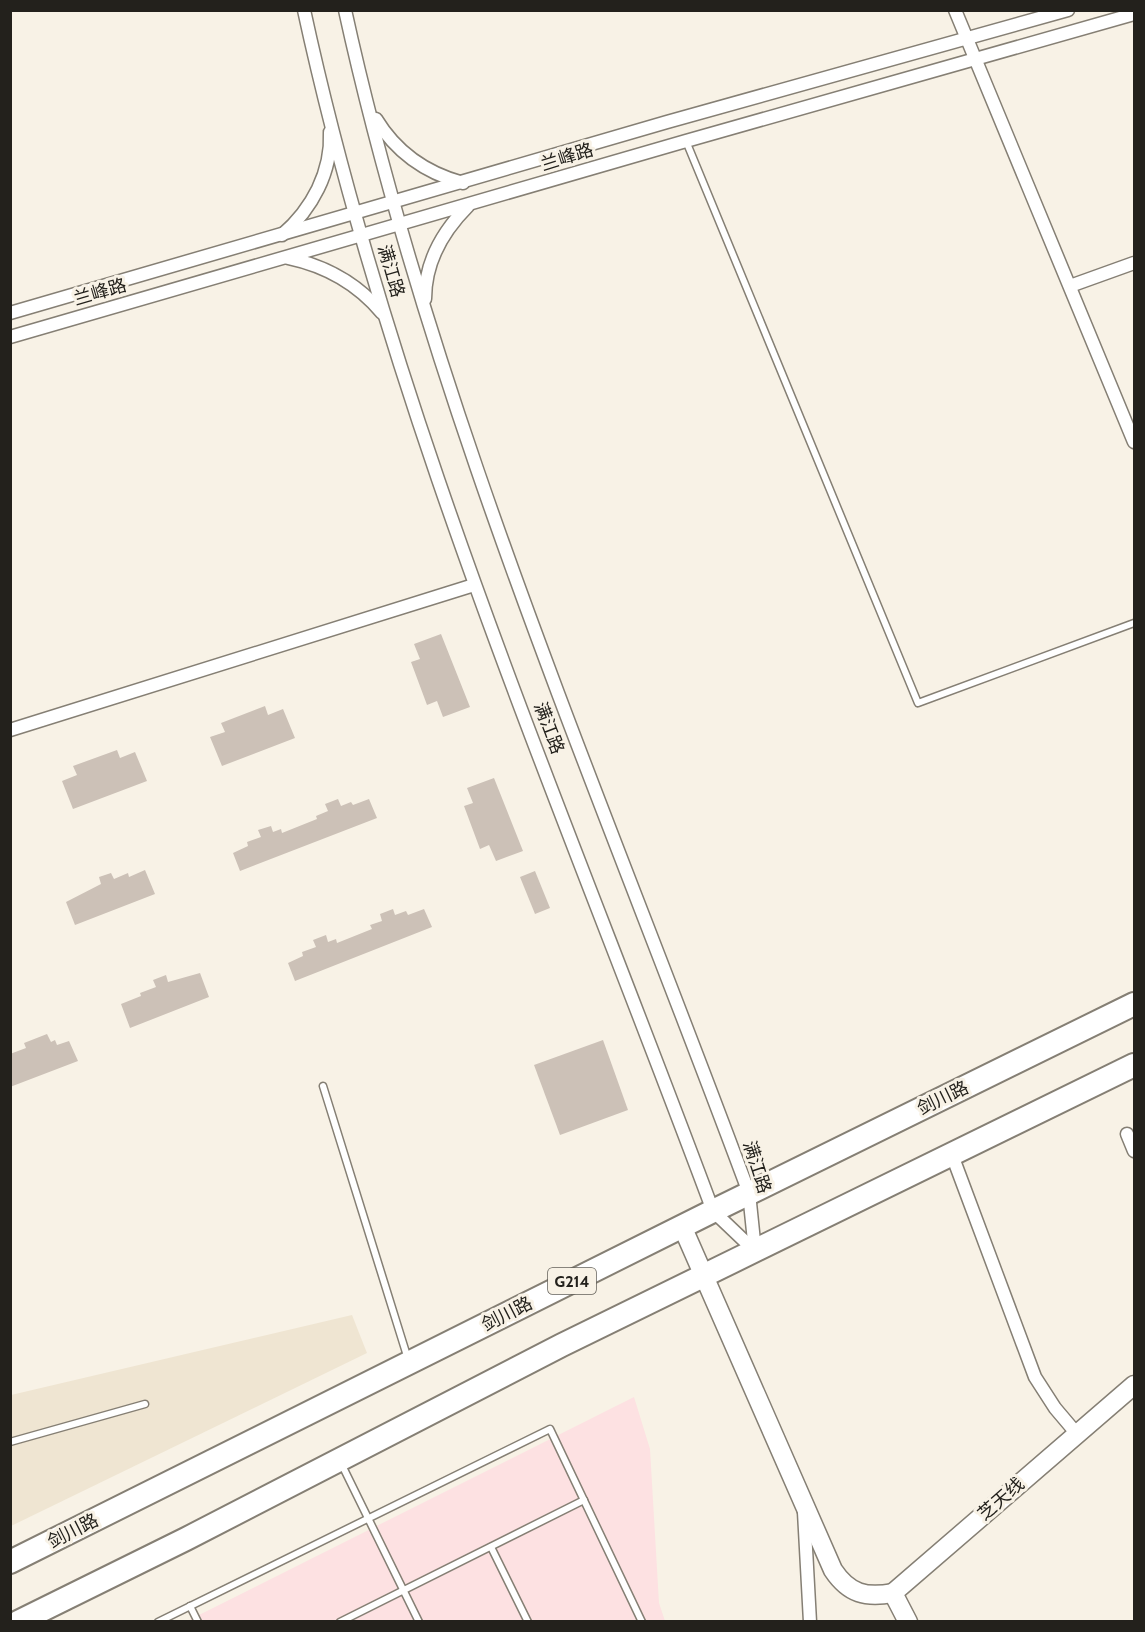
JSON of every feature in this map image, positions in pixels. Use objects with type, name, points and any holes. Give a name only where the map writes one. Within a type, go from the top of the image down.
[{"type":"highway","name":"剑川路","points":[[10,1562],[682,1226],[1134,1004]]},
{"type":"highway","points":[[18,1622],[702,1276],[1134,1065]]},
{"type":"street","name":"满江路","points":[[304,10],[356,215],[385,317],[474,585],[713,1211],[755,1251]]},
{"type":"street","name":"满江路","points":[[345,10],[395,204],[425,309],[501,536],[749,1193],[755,1251]]},
{"type":"street","points":[[956,10],[1134,442]]},
{"type":"street","name":"兰峰路","points":[[10,313],[395,204],[667,122],[968,40],[1068,10]]},
{"type":"street","name":"兰峰路","points":[[10,337],[1134,14]]},
{"type":"street","points":[[367,98],[380,126],[400,150],[424,168],[464,183]]},
{"type":"street","points":[[281,236],[293,226],[312,201],[325,171],[330,137],[327,104]]},
{"type":"street","points":[[425,309],[432,258],[447,229],[468,205]]},
{"type":"street","points":[[287,258],[318,266],[346,280],[367,297],[385,317]]},
{"type":"street","points":[[1070,286],[1134,263]]},
{"type":"street","points":[[10,730],[474,585]]},
{"type":"street","points":[[1127,1134],[1134,1151]]},
{"type":"street","points":[[952,1155],[1035,1377],[1055,1408],[1077,1434]]},
{"type":"street","points":[[682,1226],[833,1570],[845,1586],[861,1594],[892,1593],[902,1619]]},
{"type":"street","name":"芝天线","points":[[892,1593],[1134,1386]]},
{"type":"street","points":[[804,1506],[810,1622]]},
{"type":"lane","points":[[686,141],[918,703],[1134,623]]},
{"type":"lane","points":[[324,1086],[409,1363]]},
{"type":"lane","points":[[10,1442],[145,1404]]},
{"type":"lane","points":[[158,1622],[550,1429],[642,1622]]},
{"type":"lane","points":[[339,1460],[419,1622]]},
{"type":"lane","points":[[340,1622],[584,1500]]},
{"type":"lane","points":[[491,1546],[528,1622]]},
{"type":"lane","points":[[190,1606],[198,1622]]},
{"type":"shaded area","points":[[352,1315],[367,1353],[11,1526],[11,1395]]},
{"type":"shaded area","points":[[634,1397],[650,1449],[659,1603],[665,1621],[185,1622]]},
{"type":"building","points":[[441,634],[470,707],[443,717],[437,701],[427,705],[411,662],[420,659],[414,644]]},
{"type":"building","points":[[265,706],[268,715],[283,709],[295,738],[222,766],[210,737],[225,732],[221,723]]},
{"type":"building","points":[[117,750],[120,758],[135,752],[147,781],[73,809],[62,781],[77,775],[73,766]]},
{"type":"building","points":[[494,778],[523,851],[496,861],[489,845],[480,849],[464,806],[473,803],[467,788]]},
{"type":"building","points":[[338,799],[341,806],[351,802],[353,805],[369,799],[377,818],[240,871],[233,853],[248,846],[247,842],[261,837],[258,830],[271,826],[273,832],[281,829],[282,833],[317,819],[316,816],[328,811],[325,804]]},
{"type":"building","points":[[145,870],[155,894],[75,925],[66,902],[101,884],[99,877],[111,873],[114,879],[128,873],[129,877]]},
{"type":"building","points":[[535,871],[550,908],[535,914],[520,877]]},
{"type":"building","points":[[393,909],[395,915],[406,911],[408,915],[424,909],[432,927],[295,981],[288,963],[303,956],[302,952],[316,947],[313,940],[326,935],[328,942],[336,939],[337,943],[372,929],[370,925],[382,921],[380,914]]},
{"type":"building","points":[[200,973],[209,997],[130,1028],[121,1004],[156,987],[153,980],[166,975],[168,982]]},
{"type":"building","points":[[47,1034],[51,1042],[55,1040],[57,1045],[69,1041],[78,1061],[10,1087],[10,1054],[26,1048],[24,1043]]},
{"type":"building","points":[[603,1040],[628,1110],[560,1135],[534,1065]]}]
